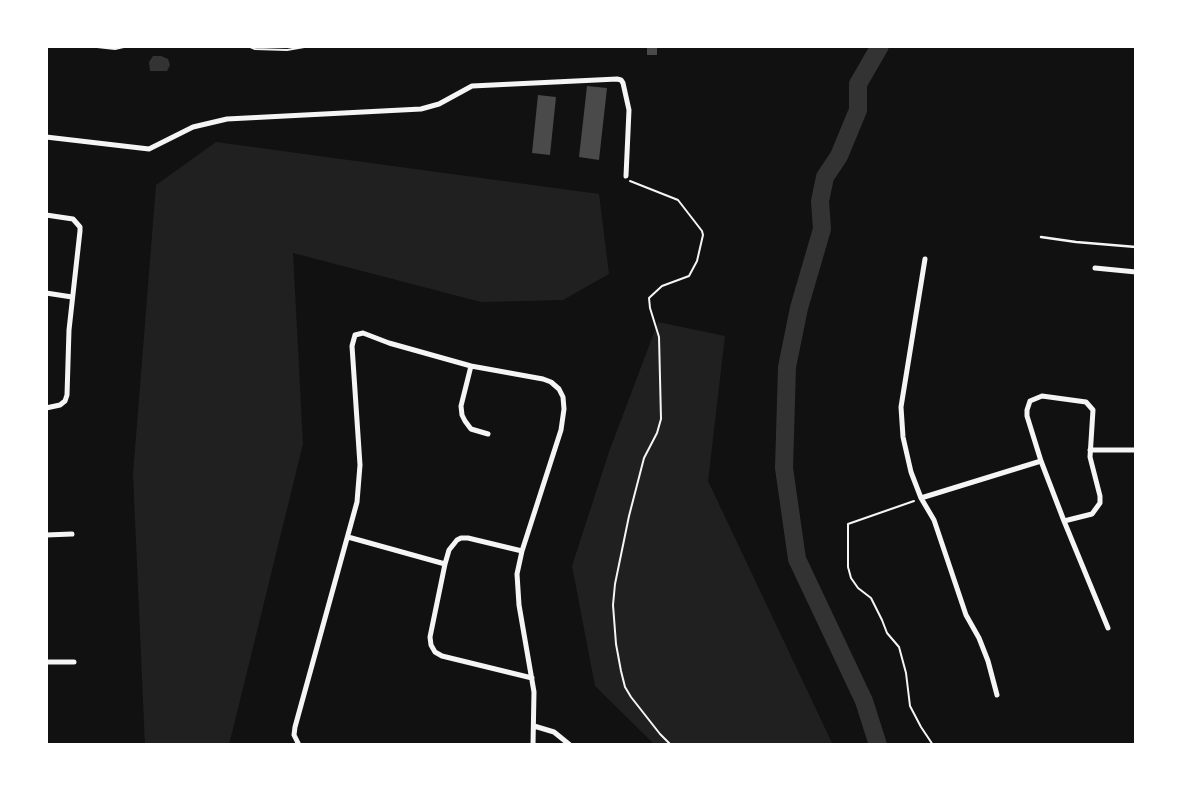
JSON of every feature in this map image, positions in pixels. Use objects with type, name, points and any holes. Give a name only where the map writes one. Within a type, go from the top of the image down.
[{"type":"street","points":[[46,137],[147,149],[193,127],[227,119],[420,109],[439,104],[472,86],[617,79],[621,80],[623,84],[630,110],[626,176]]},
{"type":"street","points":[[46,215],[73,219],[80,227],[67,349],[67,395],[65,401],[60,405],[46,408]]},
{"type":"street","points":[[925,259],[901,414],[908,462],[921,498],[934,520],[966,615],[979,638],[988,660],[997,695]]},
{"type":"street","points":[[1095,268],[1136,272]]},
{"type":"street","points":[[46,293],[72,297]]},
{"type":"street","points":[[299,745],[294,735],[297,722],[357,502],[360,465],[352,346],[355,335],[363,333],[471,366],[543,379],[551,382],[559,389],[563,397],[564,409],[561,430],[518,567],[517,584],[535,707],[533,745]]},
{"type":"street","points":[[471,366],[461,406],[462,416],[472,430],[488,434]]},
{"type":"street","points":[[1064,520],[1092,514],[1100,503],[1090,450],[1093,415],[1091,406],[1086,402],[1042,396],[1030,401],[1026,410],[1027,416],[1041,461],[1064,520],[1108,628]]},
{"type":"street","points":[[1090,450],[1136,450]]},
{"type":"street","points":[[921,498],[1041,461]]},
{"type":"street","points":[[46,535],[72,534]]},
{"type":"street","points":[[348,537],[445,564]]},
{"type":"street","points":[[522,551],[482,540],[461,538],[452,545],[445,564],[430,629],[431,645],[435,652],[458,661],[532,678]]},
{"type":"street","points":[[46,662],[74,662]]},
{"type":"street","points":[[534,726],[554,732],[570,745]]},
{"type":"lane","points":[[1041,237],[1136,247]]},
{"type":"path","points":[[88,46],[115,49],[128,46]]},
{"type":"path","points":[[248,46],[255,49],[287,50],[310,46]]},
{"type":"path","points":[[626,176],[629,181],[678,200],[704,236],[697,261],[689,276],[662,286],[649,298],[650,308],[659,337],[661,419],[657,434],[644,458],[628,516],[615,584],[613,605],[616,644],[620,671],[625,687],[648,719],[671,745]]},
{"type":"path","points":[[921,498],[848,524],[848,567],[851,578],[858,588],[871,598],[886,632],[899,646],[906,673],[910,706],[920,727],[933,745]]},
{"type":"shaded area","points":[[153,56],[161,56],[168,59],[170,65],[167,71],[150,71],[149,62]]},
{"type":"shaded area","points":[[216,142],[599,194],[609,274],[563,300],[481,302],[293,253],[303,444],[229,745],[145,745],[133,474],[156,185]]},
{"type":"shaded area","points":[[658,322],[725,336],[708,481],[833,745],[655,745],[595,686],[572,566],[609,452]]},
{"type":"building","points":[[647,46],[657,46],[657,55],[647,55]]},
{"type":"building","points":[[587,86],[607,88],[599,160],[579,157]]},
{"type":"building","points":[[538,95],[556,97],[550,155],[532,153]]},
{"type":"waterway","points":[[878,745],[864,701],[797,559],[784,468],[787,367],[799,308],[822,229],[820,201],[825,177],[839,156],[858,110],[858,84],[880,46]]}]
